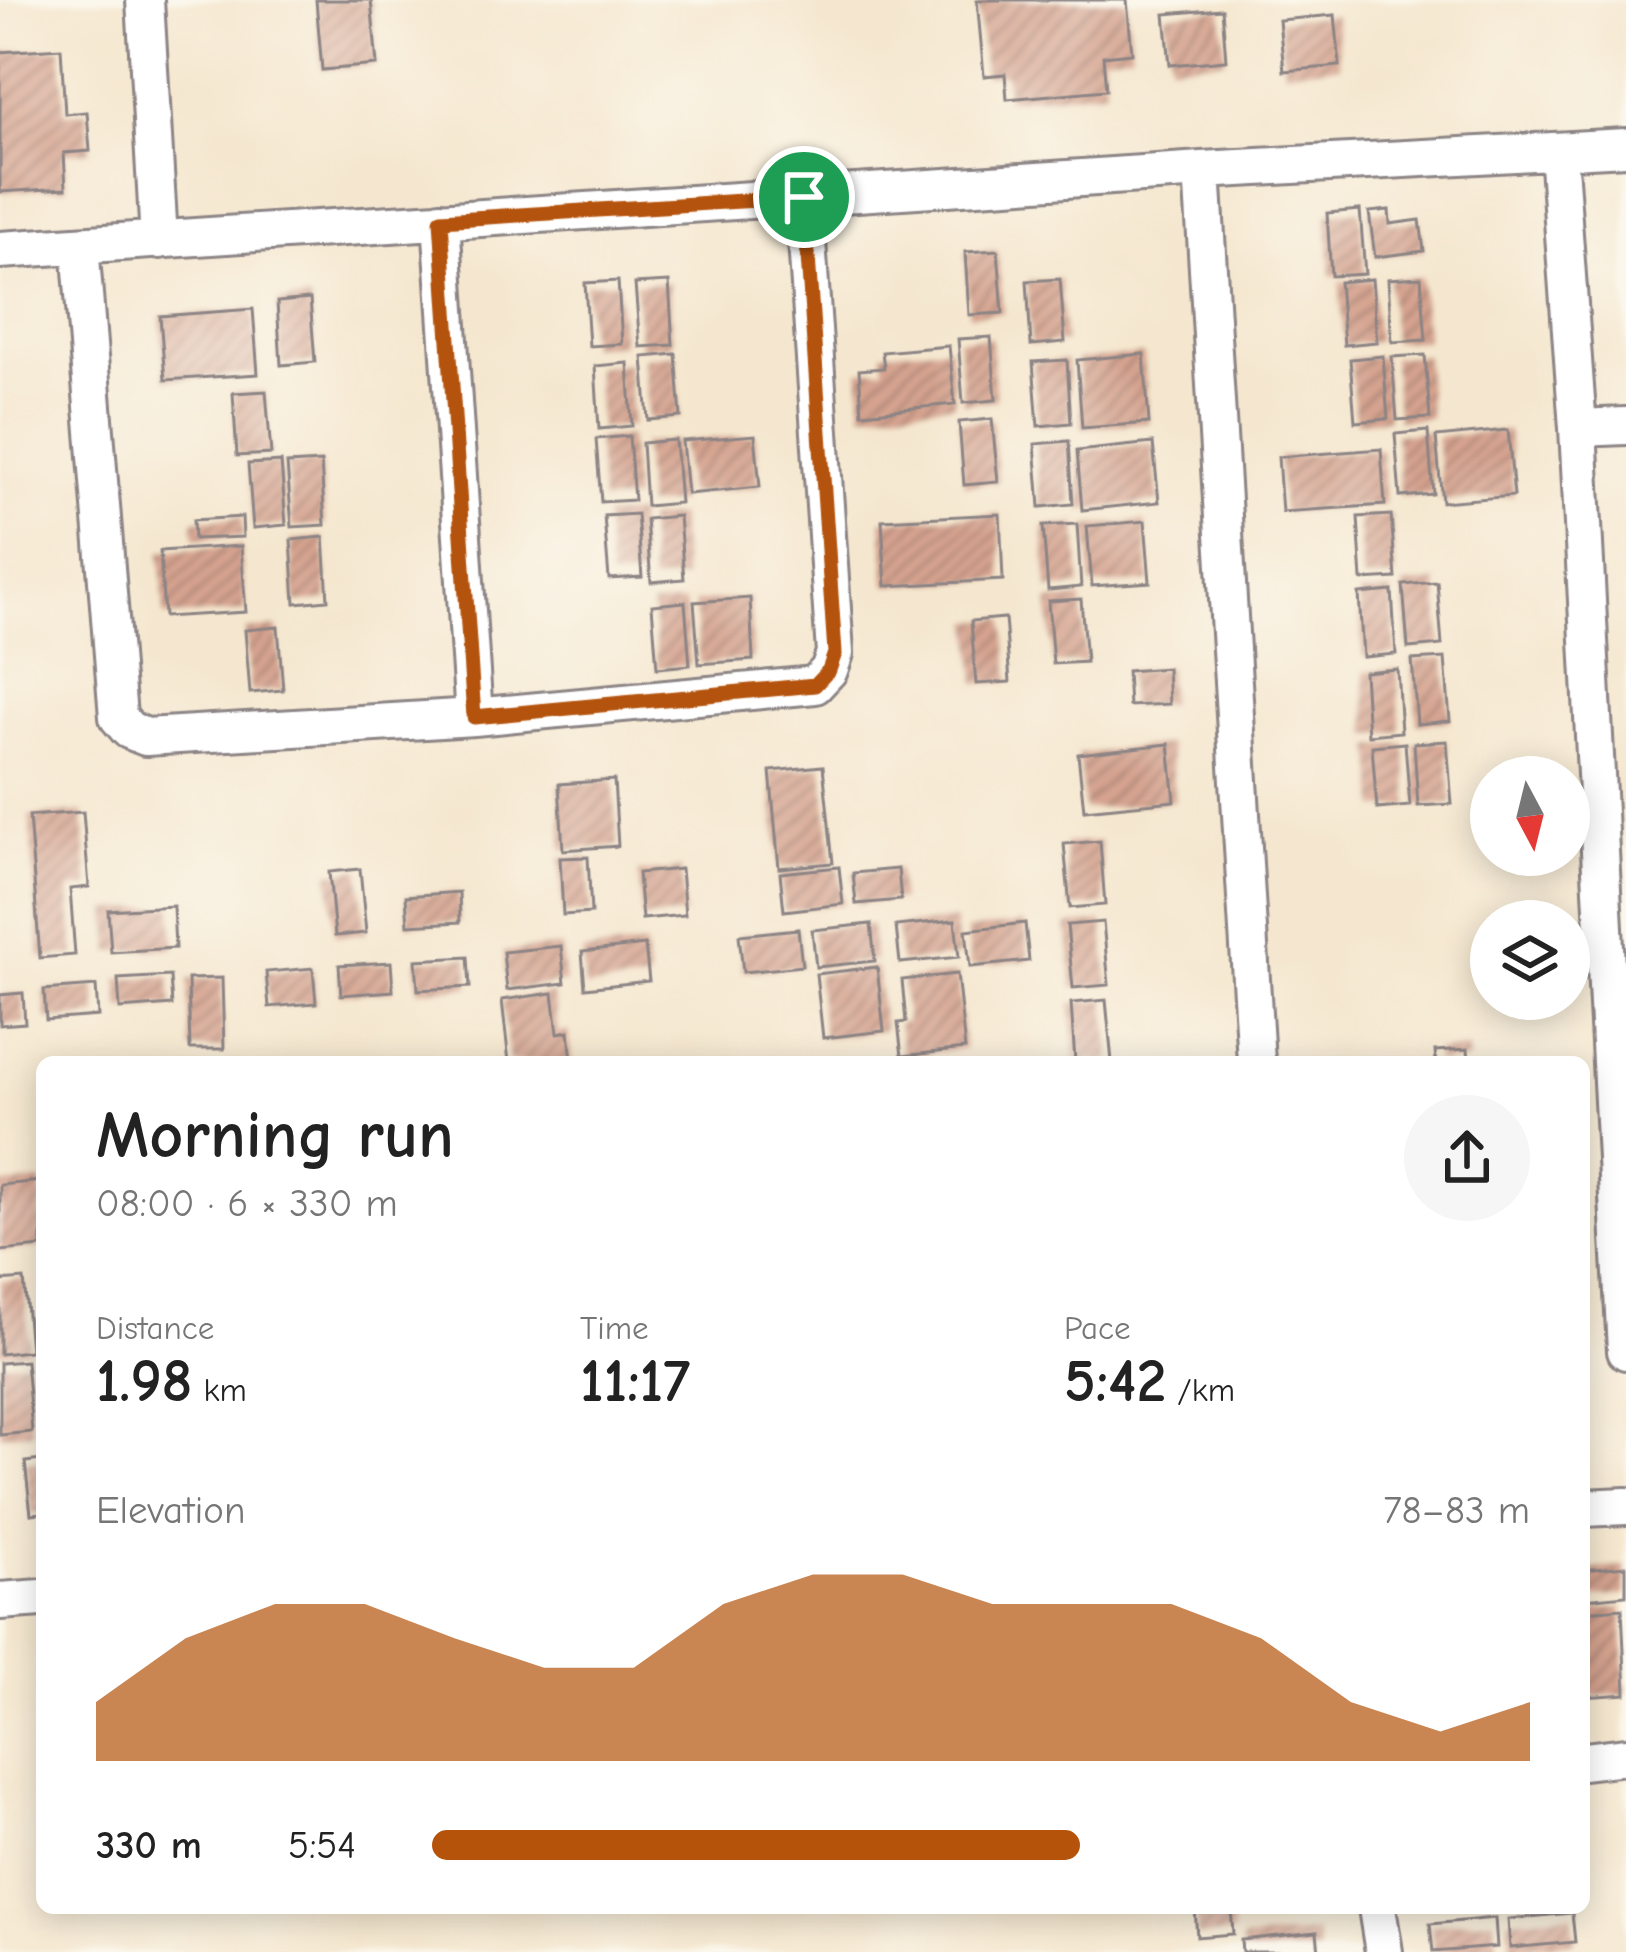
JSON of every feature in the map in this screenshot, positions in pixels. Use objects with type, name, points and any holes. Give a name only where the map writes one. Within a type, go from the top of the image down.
[{"type":"street","points":[[145,0],[158,240]]},
{"type":"street","points":[[0,250],[1202,170],[1626,147]]},
{"type":"street","points":[[1558,152],[1578,428],[1626,1351]]},
{"type":"street","points":[[1202,170],[1256,1056]]},
{"type":"street","points":[[80,245],[118,717],[128,730],[146,737],[474,717],[815,685],[829,670],[835,653],[804,197]]},
{"type":"street","points":[[441,220],[474,717]]},
{"type":"street","points":[[1578,428],[1626,426]]},
{"type":"street","points":[[1590,1508],[1626,1506]]},
{"type":"street","points":[[0,1601],[36,1598]]},
{"type":"street","points":[[1590,1760],[1626,1756]]},
{"type":"street","points":[[1378,1914],[1384,1952]]},
{"type":"building","points":[[316,0],[371,0],[377,65],[322,70]]},
{"type":"building","points":[[977,0],[1127,0],[1132,53],[1103,56],[1106,90],[1007,99],[1005,74],[984,76]]},
{"type":"building","points":[[1222,9],[1226,60],[1170,65],[1165,14]]},
{"type":"building","points":[[1335,15],[1340,66],[1284,71],[1279,20]]},
{"type":"building","points":[[61,48],[65,114],[87,112],[90,151],[64,153],[66,188],[0,192],[0,52]]},
{"type":"building","points":[[1360,210],[1365,274],[1331,276],[1327,213]]},
{"type":"building","points":[[1389,210],[1390,224],[1420,220],[1424,251],[1375,257],[1369,212]]},
{"type":"building","points":[[998,250],[1003,313],[969,315],[965,252]]},
{"type":"building","points":[[1421,277],[1426,340],[1392,342],[1388,279]]},
{"type":"building","points":[[1060,279],[1065,342],[1031,345],[1027,281]]},
{"type":"building","points":[[1372,279],[1377,342],[1344,345],[1339,282]]},
{"type":"building","points":[[618,281],[622,344],[589,346],[585,283]]},
{"type":"building","points":[[669,282],[673,345],[640,347],[635,284]]},
{"type":"building","points":[[310,299],[315,362],[281,365],[277,302]]},
{"type":"building","points":[[253,309],[258,374],[165,380],[160,316]]},
{"type":"building","points":[[991,337],[996,400],[963,403],[958,339]]},
{"type":"building","points":[[949,346],[955,404],[862,413],[859,370],[884,368],[882,352]]},
{"type":"building","points":[[676,354],[681,417],[648,420],[643,357]]},
{"type":"building","points":[[1144,354],[1149,423],[1082,428],[1077,360]]},
{"type":"building","points":[[1425,355],[1430,418],[1397,420],[1392,357]]},
{"type":"building","points":[[1383,356],[1388,419],[1355,422],[1350,359]]},
{"type":"building","points":[[1067,360],[1071,423],[1038,426],[1033,362]]},
{"type":"building","points":[[628,363],[632,426],[599,429],[595,366]]},
{"type":"building","points":[[266,391],[271,454],[237,456],[233,393]]},
{"type":"building","points":[[992,419],[998,482],[964,485],[959,422]]},
{"type":"building","points":[[1508,430],[1514,496],[1442,502],[1436,437]]},
{"type":"building","points":[[1428,431],[1433,494],[1400,497],[1395,434]]},
{"type":"building","points":[[755,435],[760,487],[687,494],[682,441]]},
{"type":"building","points":[[629,436],[634,500],[601,502],[596,439]]},
{"type":"building","points":[[675,440],[680,503],[646,506],[642,443]]},
{"type":"building","points":[[1069,441],[1073,504],[1040,507],[1035,444]]},
{"type":"building","points":[[1153,443],[1159,502],[1082,510],[1077,451]]},
{"type":"building","points":[[1381,449],[1385,505],[1282,512],[1278,457]]},
{"type":"building","points":[[281,462],[286,525],[253,528],[248,464]]},
{"type":"building","points":[[321,462],[325,525],[292,527],[287,464]]},
{"type":"building","points":[[637,514],[642,577],[609,579],[604,516]]},
{"type":"building","points":[[1000,514],[1003,580],[886,586],[882,520]]},
{"type":"building","points":[[1391,515],[1396,578],[1362,580],[1358,517]]},
{"type":"building","points":[[679,516],[684,579],[651,582],[646,519]]},
{"type":"building","points":[[242,517],[243,537],[194,539],[193,520]]},
{"type":"building","points":[[1145,521],[1150,582],[1092,586],[1087,526]]},
{"type":"building","points":[[1077,524],[1081,587],[1048,590],[1043,526]]},
{"type":"building","points":[[324,537],[328,600],[295,603],[291,540]]},
{"type":"building","points":[[241,546],[246,612],[164,617],[160,551]]},
{"type":"building","points":[[1437,582],[1442,645],[1408,648],[1403,585]]},
{"type":"building","points":[[1392,591],[1396,654],[1363,657],[1359,594]]},
{"type":"building","points":[[750,598],[753,660],[699,664],[694,602]]},
{"type":"building","points":[[1081,599],[1086,662],[1053,664],[1048,601]]},
{"type":"building","points":[[685,602],[690,665],[657,668],[652,605]]},
{"type":"building","points":[[1005,618],[1010,682],[976,684],[971,621]]},
{"type":"building","points":[[278,627],[283,690],[250,693],[245,630]]},
{"type":"building","points":[[1445,658],[1450,721],[1417,724],[1412,660]]},
{"type":"building","points":[[1167,668],[1169,704],[1129,706],[1127,671]]},
{"type":"building","points":[[1397,669],[1401,732],[1368,735],[1364,672]]},
{"type":"building","points":[[1447,741],[1452,804],[1418,806],[1414,743]]},
{"type":"building","points":[[1405,743],[1410,806],[1377,809],[1372,746]]},
{"type":"building","points":[[1169,744],[1175,801],[1084,810],[1078,754]]},
{"type":"building","points":[[823,766],[833,863],[779,868],[770,771]]},
{"type":"building","points":[[614,780],[618,846],[563,850],[559,784]]},
{"type":"building","points":[[83,812],[89,887],[70,889],[75,955],[40,958],[29,816]]},
{"type":"building","points":[[1100,841],[1105,905],[1070,908],[1064,844]]},
{"type":"building","points":[[588,857],[591,913],[563,915],[560,858]]},
{"type":"building","points":[[839,867],[843,904],[784,911],[780,873]]},
{"type":"building","points":[[360,869],[366,933],[335,936],[329,872]]},
{"type":"building","points":[[681,869],[685,915],[642,919],[638,873]]},
{"type":"building","points":[[898,869],[901,900],[856,904],[853,873]]},
{"type":"building","points":[[459,892],[460,922],[408,925],[406,896]]},
{"type":"building","points":[[173,906],[175,948],[111,952],[108,910]]},
{"type":"building","points":[[955,920],[959,957],[900,963],[896,926]]},
{"type":"building","points":[[1103,922],[1109,985],[1073,988],[1067,925]]},
{"type":"building","points":[[1025,923],[1029,961],[970,967],[966,930]]},
{"type":"building","points":[[871,924],[875,961],[816,967],[812,930]]},
{"type":"building","points":[[798,929],[802,966],[743,972],[739,935]]},
{"type":"building","points":[[645,945],[649,981],[585,988],[582,952]]},
{"type":"building","points":[[561,946],[565,983],[507,990],[503,952]]},
{"type":"building","points":[[468,957],[470,987],[418,990],[416,960]]},
{"type":"building","points":[[391,962],[393,991],[341,995],[339,965]]},
{"type":"building","points":[[877,967],[884,1031],[823,1038],[816,974]]},
{"type":"building","points":[[313,968],[316,1003],[269,1007],[266,972]]},
{"type":"building","points":[[957,974],[965,1049],[902,1056],[898,1023],[906,1022],[902,980]]},
{"type":"building","points":[[170,976],[172,1005],[120,1009],[118,979]]},
{"type":"building","points":[[222,978],[224,1049],[190,1049],[188,979]]},
{"type":"building","points":[[96,986],[98,1016],[46,1020],[44,990]]},
{"type":"building","points":[[23,993],[25,1023],[0,1025],[0,995]]},
{"type":"building","points":[[553,993],[558,1033],[569,1031],[571,1056],[508,1056],[502,1000]]},
{"type":"building","points":[[1106,1000],[1111,1056],[1075,1056],[1071,1003]]},
{"type":"building","points":[[1468,1049],[1469,1056],[1435,1056],[1435,1051]]},
{"type":"building","points":[[36,1182],[36,1248],[0,1251],[0,1185]]},
{"type":"building","points":[[24,1279],[30,1351],[0,1354],[0,1281]]},
{"type":"building","points":[[26,1361],[32,1432],[0,1435],[0,1363]]},
{"type":"building","points":[[36,1461],[36,1514],[31,1514],[25,1462]]},
{"type":"building","points":[[1626,1566],[1626,1595],[1590,1598],[1590,1569]]},
{"type":"building","points":[[1622,1608],[1626,1694],[1590,1697],[1590,1611]]},
{"type":"building","points":[[1195,1914],[1231,1914],[1233,1934],[1197,1937]]},
{"type":"building","points":[[1572,1914],[1575,1942],[1510,1948],[1508,1919]]},
{"type":"building","points":[[1495,1918],[1497,1947],[1433,1952],[1430,1924]]},
{"type":"building","points":[[1317,1932],[1319,1952],[1242,1952],[1241,1940]]},
{"type":"route","points":[[804,197],[835,653],[829,670],[815,685],[474,717],[441,220],[804,197]]}]
